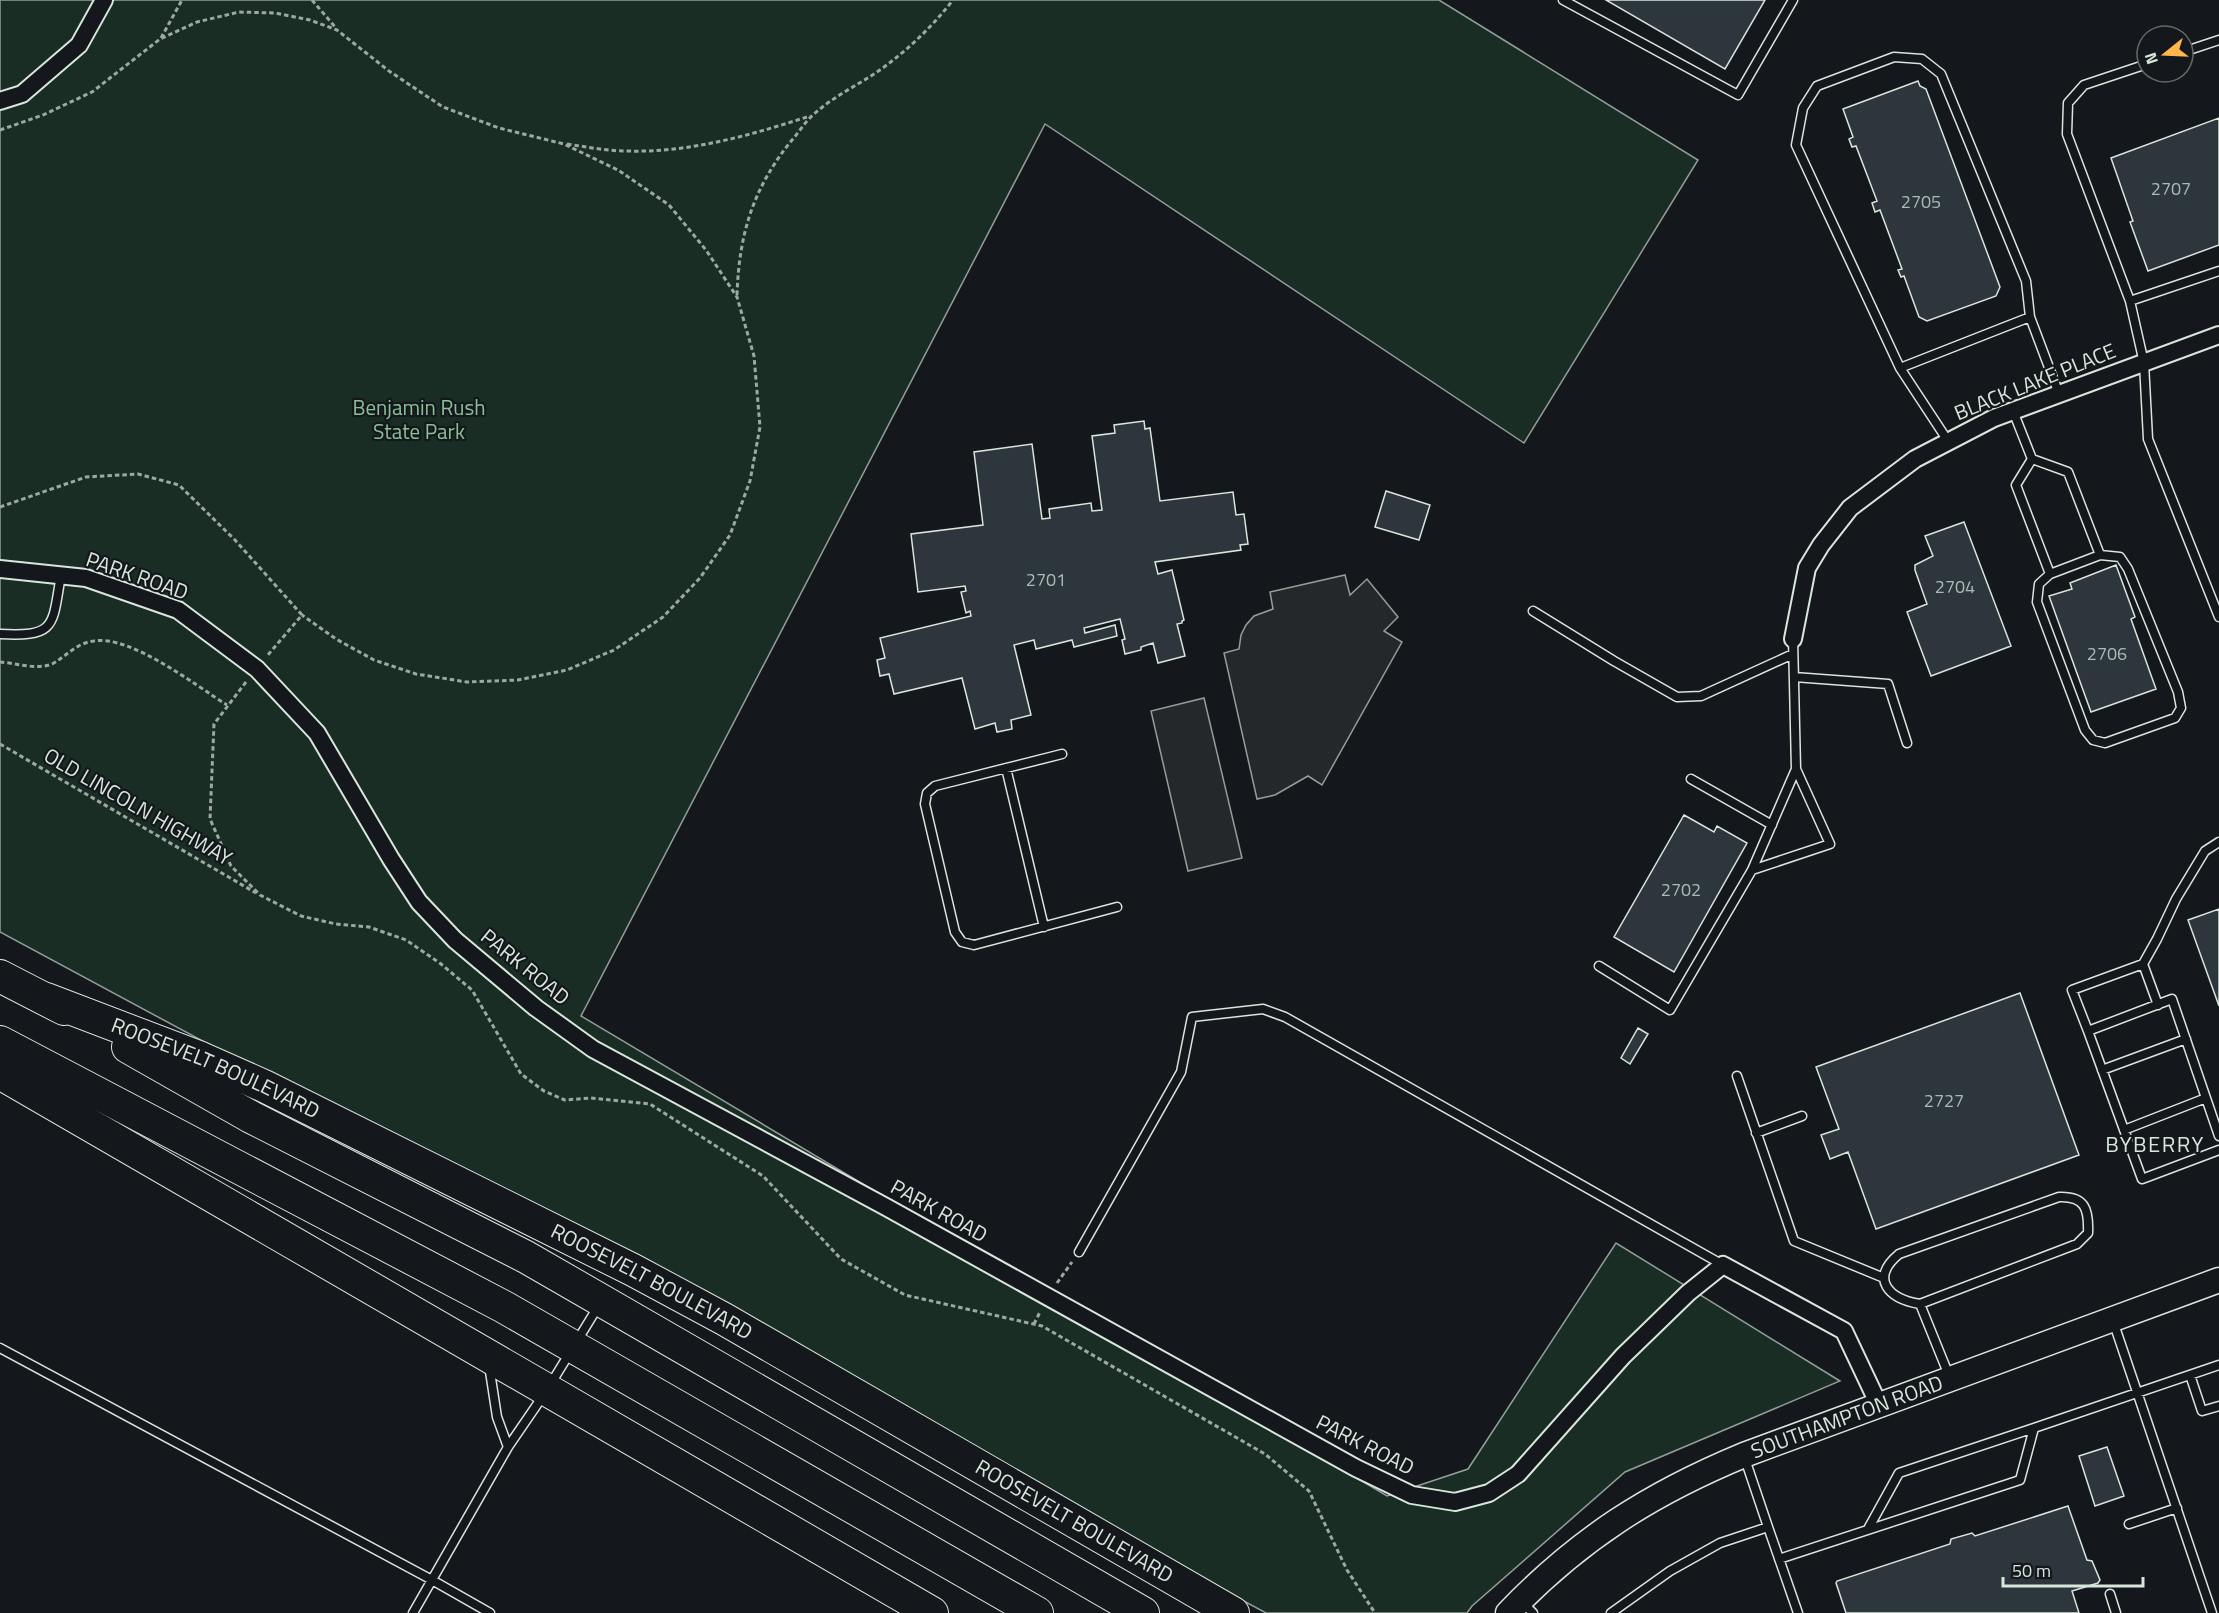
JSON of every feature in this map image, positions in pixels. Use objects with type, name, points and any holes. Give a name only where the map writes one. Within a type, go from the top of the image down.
[{"type":"highway","name":"ROOSEVELT BOULEVARD","points":[[0,976],[46,999],[251,1117],[445,1214],[602,1299],[1143,1613]]},
{"type":"highway","name":"ROOSEVELT BOULEVARD","points":[[46,999],[201,1058],[264,1086],[633,1270],[724,1318],[1233,1613]]},
{"type":"highway","points":[[0,1042],[414,1258],[573,1346],[1037,1613]]},
{"type":"highway","points":[[0,1073],[932,1613]]},
{"type":"street","points":[[0,101],[22,94],[79,45],[104,0]]},
{"type":"street","name":"BLACK LAKE PLACE","points":[[1793,646],[1807,568],[1821,545],[1850,508],[1915,459],[1995,418],[2219,335]]},
{"type":"street","name":"PARK ROAD","points":[[0,569],[86,578],[178,610],[257,669],[318,733],[391,859],[420,902],[455,940],[536,1008],[593,1049],[886,1207],[1356,1468],[1412,1495],[1455,1502],[1490,1492],[1518,1474],[1623,1356],[1688,1293],[1723,1264]]},
{"type":"street","points":[[1723,1264],[1844,1331],[1879,1405]]},
{"type":"street","name":"SOUTHAMPTON ROAD","points":[[1521,1609],[1572,1553],[1626,1514],[1683,1481],[1744,1455],[2219,1280]]},
{"type":"lane","points":[[1563,0],[1738,95],[1793,0]]},
{"type":"lane","points":[[2195,48],[2219,40]]},
{"type":"lane","points":[[1948,441],[1900,368],[1796,145],[1803,108],[1817,86],[1894,57],[1922,59],[1941,74],[2026,281],[2030,317],[2059,394]]},
{"type":"lane","points":[[2135,68],[2084,85],[2068,102],[2067,134],[2130,301],[2144,363],[2148,439],[2219,617]]},
{"type":"lane","points":[[2130,301],[2219,271]]},
{"type":"lane","points":[[1900,368],[2030,317]]},
{"type":"lane","points":[[2013,411],[2032,459],[2068,472],[2100,555]]},
{"type":"lane","points":[[2032,459],[2016,485],[2050,574]]},
{"type":"lane","points":[[2100,555],[2120,557],[2128,569],[2178,692],[2181,708],[2175,718],[2105,743],[2093,740],[2085,730],[2037,602],[2039,584],[2050,574],[2100,555]]},
{"type":"lane","points":[[0,634],[27,635],[44,631],[54,617],[61,575]]},
{"type":"lane","points":[[1533,611],[1677,697],[1701,696],[1793,646],[1796,769],[1830,844],[1752,870]]},
{"type":"lane","points":[[1794,677],[1888,684],[1907,743]]},
{"type":"lane","points":[[1062,754],[935,786],[927,793],[925,804],[955,932],[962,942],[974,945],[1117,907]]},
{"type":"lane","points":[[1006,768],[1044,927]]},
{"type":"lane","points":[[1599,966],[1670,1010],[1752,870],[1796,769]]},
{"type":"lane","points":[[1690,779],[1772,825]]},
{"type":"lane","points":[[2219,842],[2205,851],[2176,899],[2143,964],[2072,990],[2142,1179],[2219,1150]]},
{"type":"lane","points":[[2143,964],[2158,1005]]},
{"type":"lane","points":[[2088,1031],[2172,999],[2219,1135]]},
{"type":"lane","points":[[1079,1251],[1180,1072],[1192,1017],[1263,1009],[1285,1017],[1723,1264]]},
{"type":"lane","points":[[2102,1070],[2186,1039]]},
{"type":"lane","points":[[1737,1076],[1794,1241],[1884,1278]]},
{"type":"lane","points":[[2124,1130],[2206,1098]]},
{"type":"lane","points":[[1756,1133],[1802,1116]]},
{"type":"lane","points":[[2058,1197],[2073,1197],[2083,1204],[2089,1218],[2088,1233],[2077,1244],[1920,1304],[1903,1301],[1890,1293],[1884,1278],[1889,1263],[1899,1254],[2058,1197]]},
{"type":"lane","points":[[413,1613],[508,1448],[547,1390],[602,1299]]},
{"type":"lane","points":[[1920,1304],[1950,1379]]},
{"type":"lane","points":[[2112,1319],[2212,1613]]},
{"type":"lane","points":[[0,1348],[490,1613]]},
{"type":"lane","points":[[488,1356],[497,1417],[508,1448]]},
{"type":"lane","points":[[1868,1529],[1899,1473],[2219,1365]]},
{"type":"lane","points":[[2190,1376],[2202,1411],[2219,1406]]},
{"type":"lane","points":[[1779,1559],[2020,1480],[2034,1428]]},
{"type":"lane","points":[[1744,1455],[1798,1613]]},
{"type":"lane","points":[[2129,1524],[2177,1508]]},
{"type":"lane","points":[[1611,1613],[1670,1571],[1720,1543],[1768,1527]]},
{"type":"lane","points":[[2110,1594],[2116,1613]]},
{"type":"path","points":[[160,39],[182,0]]},
{"type":"path","points":[[312,0],[337,30],[389,71],[442,107],[499,128],[564,144],[626,151],[690,148],[755,134],[812,115],[915,43],[953,0]]},
{"type":"path","points":[[0,130],[44,115],[92,92],[160,39],[197,22],[239,12],[275,13],[310,20],[337,30]]},
{"type":"path","points":[[737,297],[738,268],[744,229],[758,190],[777,159],[812,115]]},
{"type":"path","points":[[0,507],[86,477],[138,474],[179,485],[235,540],[303,615],[336,639],[375,660],[416,674],[467,682],[518,680],[567,670],[614,650],[663,617],[700,578],[730,535],[750,481],[760,428],[754,356],[737,297],[706,250],[669,205],[618,170],[564,144]]},
{"type":"path","points":[[263,662],[303,615]]},
{"type":"path","points":[[0,662],[42,667],[54,663],[70,650],[93,641],[118,641],[135,647],[227,705]]},
{"type":"path","points":[[250,677],[214,724],[210,819],[231,866],[260,895],[301,916],[336,924],[369,927],[406,940],[441,964],[472,990],[521,1074],[544,1091],[565,1100],[591,1098],[650,1104],[763,1176],[841,1259],[896,1290],[905,1295],[1042,1326],[1265,1454],[1309,1491],[1347,1570],[1375,1613]]},
{"type":"path","name":"OLD LINCOLN HIGHWAY","points":[[0,744],[260,895]]},
{"type":"path","points":[[1054,1287],[1079,1251]]},
{"type":"path","points":[[1034,1324],[1044,1305]]},
{"type":"green space","name":"Benjamin Rush State Park","points":[[0,0],[1439,0],[1698,160],[1524,443],[1045,124],[581,1016],[1387,1496],[1468,1469],[1616,1243],[1840,1381],[1625,1472],[1472,1606],[1467,1613],[1266,1613],[0,932]]},
{"type":"shaded area","points":[[1345,575],[1350,595],[1367,579],[1398,617],[1384,631],[1402,642],[1322,785],[1308,776],[1275,795],[1257,799],[1224,653],[1239,649],[1241,635],[1254,616],[1273,609],[1270,592]]},
{"type":"shaded area","points":[[1204,698],[1242,858],[1188,871],[1151,711]]},
{"type":"building","points":[[1606,0],[1765,0],[1725,69]]},
{"type":"building","points":[[1918,81],[1920,86],[1926,89],[2000,287],[1996,296],[1927,321],[1919,317],[1904,276],[1901,277],[1898,270],[1902,269],[1880,210],[1875,212],[1872,203],[1877,201],[1856,146],[1852,147],[1849,139],[1853,137],[1843,109]]},
{"type":"building","points":[[2219,118],[2219,245],[2148,271],[2130,222],[2133,221],[2111,158]]},
{"type":"building","points":[[1144,421],[1145,429],[1150,428],[1160,501],[1233,492],[1236,515],[1244,514],[1248,544],[1240,545],[1241,550],[1155,562],[1158,574],[1172,570],[1184,620],[1177,624],[1185,656],[1158,663],[1153,643],[1141,647],[1141,650],[1125,654],[1122,640],[1125,639],[1120,619],[1084,628],[1085,633],[1115,625],[1117,636],[1074,647],[1072,640],[1036,649],[1034,640],[1014,645],[1031,715],[1011,720],[1012,729],[997,732],[995,723],[975,729],[962,678],[894,694],[889,674],[880,676],[877,660],[885,658],[880,638],[971,616],[970,611],[966,613],[961,592],[966,591],[965,586],[918,592],[911,534],[983,525],[974,452],[1032,444],[1042,519],[1050,518],[1049,509],[1091,503],[1092,511],[1102,510],[1092,436],[1115,433],[1114,425]]},
{"type":"building","points":[[1386,491],[1430,505],[1419,540],[1375,527]]},
{"type":"building","points":[[1964,522],[2011,646],[1931,676],[1907,612],[1927,604],[1915,565],[1933,556],[1925,536]]},
{"type":"building","points":[[2116,565],[2135,617],[2131,619],[2156,689],[2091,712],[2049,596],[2072,589],[2070,583]]},
{"type":"building","points":[[1684,815],[1714,832],[1717,826],[1747,843],[1674,972],[1614,937]]},
{"type":"building","points":[[2219,909],[2219,1006],[2188,920]]},
{"type":"building","points":[[2020,993],[2079,1155],[1876,1229],[1848,1152],[1830,1159],[1821,1135],[1839,1129],[1816,1067]]},
{"type":"building","points":[[1638,1028],[1648,1034],[1630,1064],[1621,1058]]},
{"type":"building","points":[[2107,1447],[2124,1496],[2095,1506],[2079,1456]]},
{"type":"building","points":[[2068,1506],[2087,1560],[2092,1561],[2100,1580],[2098,1583],[2072,1591],[2079,1613],[1846,1613],[1837,1581],[1950,1544],[1951,1539],[1972,1533],[1975,1536]]},
{"type":"district","name":"BYBERRY","points":[[2155,1144]]}]
